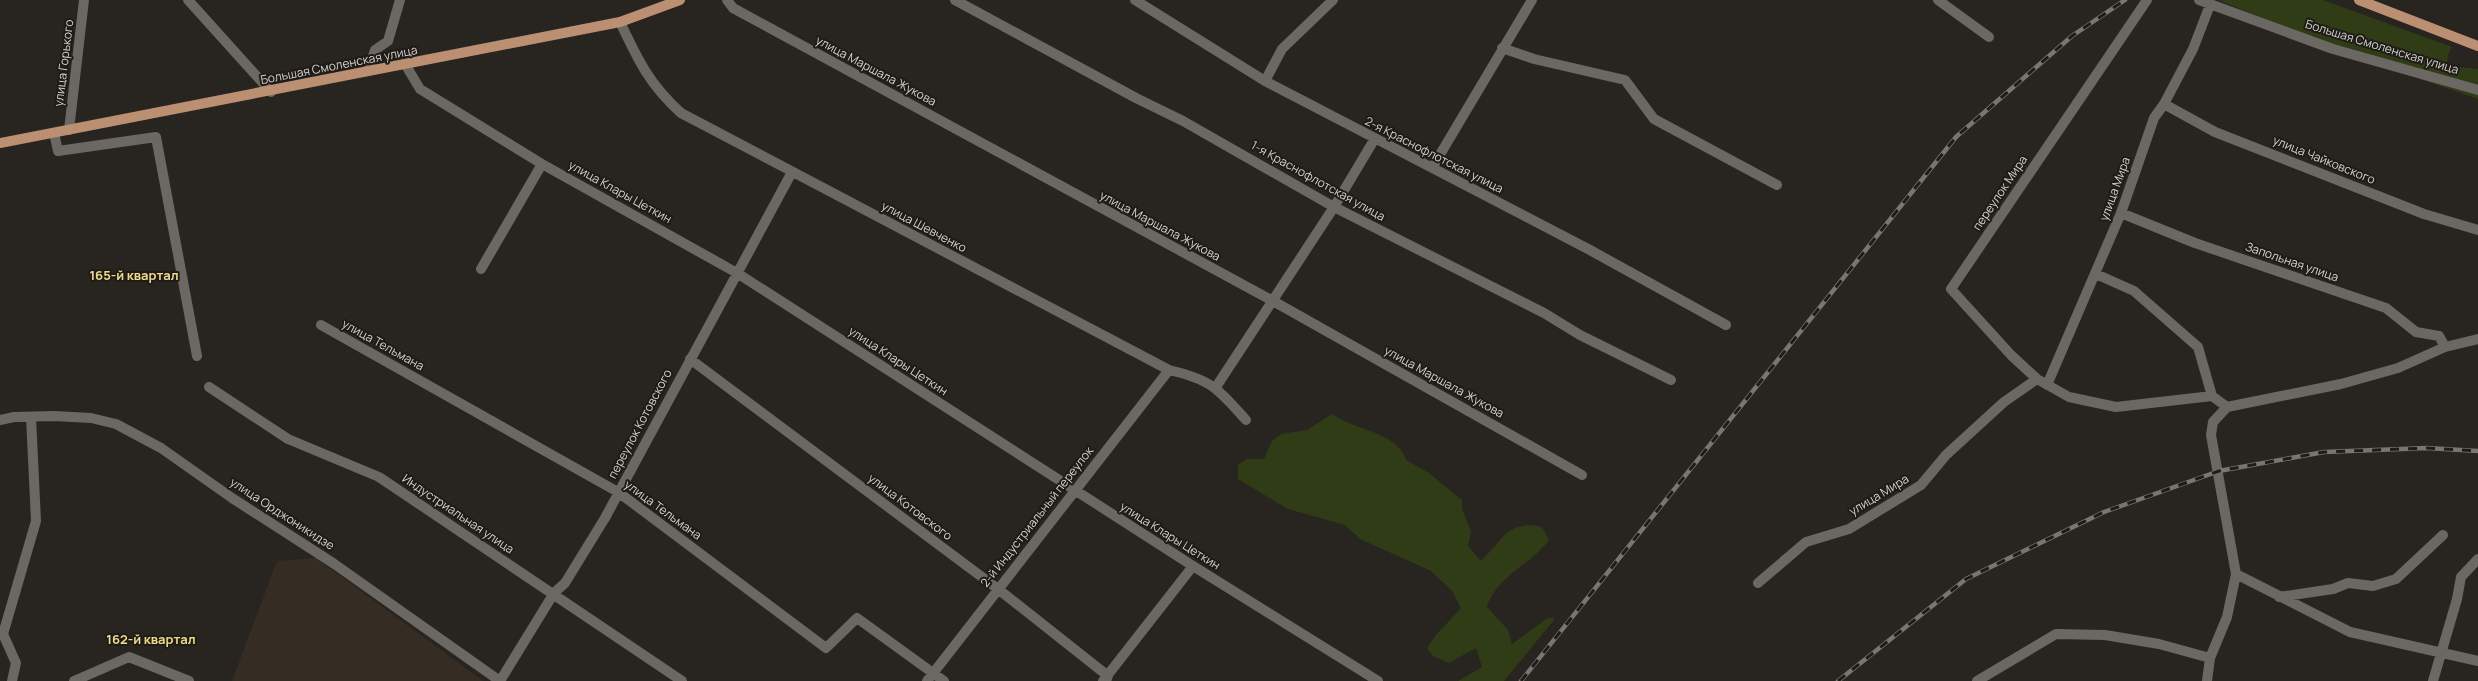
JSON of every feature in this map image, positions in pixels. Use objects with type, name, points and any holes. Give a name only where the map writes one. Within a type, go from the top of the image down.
[{"type":"main road","name":"Большая Смоленская улица","points":[[0,143],[271,92],[368,71],[620,22],[680,0]]},
{"type":"main road","points":[[2359,0],[2478,46]]},
{"type":"street","name":"улица Горького","points":[[69,130],[84,0]]},
{"type":"street","points":[[188,0],[271,92]]},
{"type":"street","points":[[368,71],[375,50],[388,41],[400,0]]},
{"type":"street","name":"улица Маршала Жукова","points":[[727,0],[733,8],[1273,301],[1582,475]]},
{"type":"street","name":"1-я Краснофлотская улица","points":[[956,0],[1102,80],[1183,120],[1334,207],[1544,313],[1580,335],[1670,380]]},
{"type":"street","name":"2-я Краснофлотская улица","points":[[1135,0],[1265,81],[1374,140],[1432,168],[1590,250],[1726,325]]},
{"type":"street","points":[[1265,81],[1282,49],[1333,0]]},
{"type":"street","points":[[1432,168],[1502,48],[1532,0]]},
{"type":"street","points":[[1938,0],[1989,37]]},
{"type":"street","name":"переулок Мира","points":[[2147,0],[1951,288],[2011,355],[2037,379],[2069,397],[2116,407],[2212,396]]},
{"type":"street","points":[[2199,0],[2210,5]]},
{"type":"street","name":"улица Мира","points":[[2047,385],[2121,213],[2154,118],[2164,104],[2193,50],[2210,5]]},
{"type":"street","name":"Большая Смоленская улица","points":[[2210,5],[2333,49],[2478,90]]},
{"type":"street","name":"улица Шевченко","points":[[620,22],[643,71],[661,95],[681,113],[1168,370],[1194,376],[1216,387],[1246,420]]},
{"type":"street","points":[[1502,48],[1534,58],[1625,80],[1654,120],[1778,185]]},
{"type":"street","name":"улица Клары Цеткин","points":[[405,64],[420,88],[542,164],[737,272],[1193,566],[1378,681]]},
{"type":"street","name":"улица Чайковского","points":[[2164,104],[2215,132],[2424,214],[2478,230]]},
{"type":"street","points":[[54,133],[58,151],[156,137],[197,356]]},
{"type":"street","points":[[1216,387],[1334,207],[1374,140]]},
{"type":"street","points":[[481,269],[542,164]]},
{"type":"street","name":"переулок Котовского","points":[[500,681],[554,593],[565,583],[618,492],[792,172]]},
{"type":"street","name":"Запольная улица","points":[[2121,213],[2195,243],[2386,308],[2416,332],[2439,336],[2445,347]]},
{"type":"street","points":[[2096,274],[2134,291],[2198,347],[2212,396],[2227,407]]},
{"type":"street","name":"улица Тельмана","points":[[321,325],[618,492],[826,648],[857,618],[931,677],[944,681]]},
{"type":"street","points":[[2207,681],[2210,658],[2227,617],[2236,574],[2212,435],[2213,422],[2227,407],[2340,384],[2398,368],[2445,347],[2478,339]]},
{"type":"street","name":"улица Котовского","points":[[690,359],[998,589],[1105,679]]},
{"type":"street","name":"2-й Индустриальный переулок","points":[[931,677],[1168,370]]},
{"type":"street","name":"улица Мира","points":[[1758,583],[1806,542],[1849,529],[1921,485],[1946,455],[2004,402],[2037,379]]},
{"type":"street","name":"Индустриальная улица","points":[[209,387],[288,439],[379,477],[554,593],[682,681]]},
{"type":"street","name":"улица Орджоникидзе","points":[[0,420],[14,417],[91,418],[116,424],[161,448],[232,498],[333,563],[500,681]]},
{"type":"street","points":[[12,681],[16,663],[3,634],[36,521],[32,417]]},
{"type":"street","points":[[2279,597],[2333,589],[2348,583],[2373,586],[2396,579],[2444,535]]},
{"type":"street","points":[[2433,681],[2440,652],[2457,599],[2460,577],[2478,559]]},
{"type":"street","points":[[1105,679],[1193,566]]},
{"type":"street","points":[[2236,574],[2350,632],[2478,661]]},
{"type":"street","points":[[1977,681],[2056,634],[2105,635],[2159,644],[2210,658]]},
{"type":"street","points":[[74,681],[129,658],[189,681]]},
{"type":"shaded area","points":[[316,558],[483,681],[232,681],[277,561]]},
{"type":"green space","points":[[2218,0],[2323,0],[2452,47],[2448,55],[2447,64],[2455,67],[2478,69],[2478,99],[2376,64]]},
{"type":"green space","points":[[1332,414],[1351,424],[1374,432],[1394,443],[1401,450],[1406,460],[1429,473],[1462,500],[1462,509],[1471,531],[1468,546],[1481,561],[1507,533],[1514,529],[1521,526],[1531,525],[1542,527],[1549,540],[1498,587],[1487,607],[1508,630],[1512,644],[1546,619],[1553,617],[1554,620],[1504,681],[1458,681],[1482,667],[1476,648],[1449,663],[1433,656],[1427,648],[1436,635],[1461,608],[1452,591],[1431,571],[1360,539],[1345,525],[1288,509],[1238,479],[1238,465],[1246,459],[1264,459],[1272,441],[1281,434],[1307,430]]},
{"type":"railway","points":[[1521,681],[1956,137],[2072,36],[2125,0]]},
{"type":"railway","points":[[1838,681],[1966,579],[2104,512],[2219,471],[2324,452],[2427,448],[2478,451]]},
{"type":"district","name":"165-й квартал","points":[[134,275]]},
{"type":"district","name":"162-й квартал","points":[[151,639]]}]
